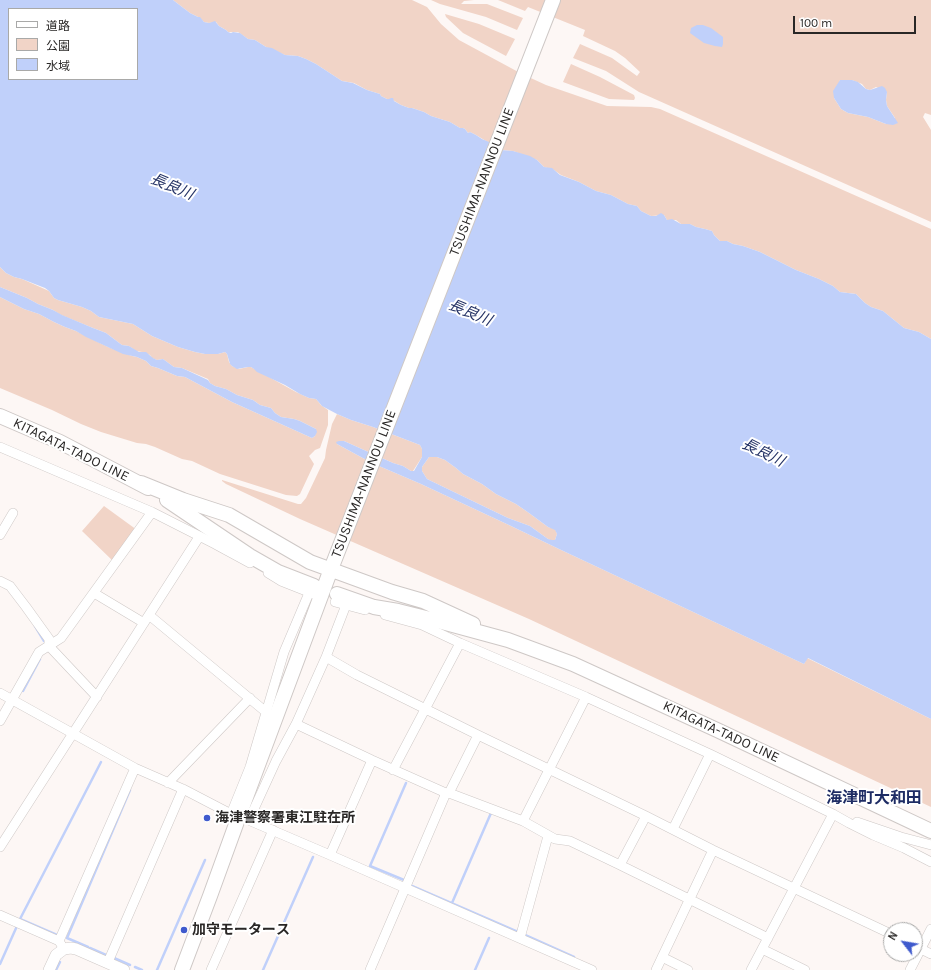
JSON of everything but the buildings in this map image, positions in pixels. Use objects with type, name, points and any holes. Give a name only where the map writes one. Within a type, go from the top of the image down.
[{"type":"main road","name":"TSUSHIMA-NANNOU LINE","points":[[182,970],[331,569],[554,0]]},
{"type":"main road","name":"KITAGATA-TADO LINE","points":[[0,416],[60,442],[141,483]]},
{"type":"main road","points":[[141,483],[183,500],[229,515],[310,562],[392,592],[423,601],[508,640]]},
{"type":"main road","points":[[141,483],[191,515],[250,556],[314,592]]},
{"type":"main road","points":[[336,598],[398,611],[508,640]]},
{"type":"main road","name":"KITAGATA-TADO LINE","points":[[508,640],[573,664],[931,831]]},
{"type":"street","points":[[0,447],[152,512],[215,544],[281,581],[314,592],[284,652],[250,767],[239,816]]},
{"type":"street","points":[[0,721],[39,652],[61,638],[152,512]]},
{"type":"street","points":[[0,535],[13,513]]},
{"type":"street","points":[[0,847],[74,734],[199,537]]},
{"type":"street","points":[[0,581],[10,586],[26,607],[49,639],[49,646],[97,696]]},
{"type":"street","points":[[94,593],[147,619],[266,712]]},
{"type":"street","points":[[336,598],[346,605],[422,625],[460,643],[586,697],[710,754],[873,835],[904,848],[931,862]]},
{"type":"street","points":[[239,816],[254,809],[276,761],[296,724],[326,657],[346,605]]},
{"type":"street","points":[[393,770],[460,643]]},
{"type":"street","points":[[326,657],[357,675],[478,735],[713,850],[883,930]]},
{"type":"street","points":[[0,693],[135,768],[239,816],[520,938],[577,967],[592,970]]},
{"type":"street","points":[[523,821],[586,697]]},
{"type":"street","points":[[168,783],[250,698]]},
{"type":"street","points":[[296,724],[393,770],[448,793],[523,821],[555,839],[570,841],[768,938]]},
{"type":"street","points":[[370,970],[448,793],[478,735]]},
{"type":"street","points":[[672,829],[710,754]]},
{"type":"street","points":[[330,855],[372,760]]},
{"type":"street","points":[[49,970],[62,945],[135,768]]},
{"type":"street","points":[[108,965],[183,790]]},
{"type":"street","points":[[833,814],[901,837],[931,845]]},
{"type":"street","points":[[751,970],[833,814]]},
{"type":"street","points":[[620,865],[646,816]]},
{"type":"street","points":[[211,970],[273,830]]},
{"type":"street","points":[[520,938],[548,836]]},
{"type":"street","points":[[656,970],[713,850]]},
{"type":"street","points":[[0,915],[62,945],[76,949],[108,965],[124,970]]},
{"type":"street","points":[[923,940],[931,929]]},
{"type":"street","points":[[762,949],[805,970]]},
{"type":"street","points":[[662,957],[688,970]]},
{"type":"green space","points":[[173,0],[412,0],[427,7],[441,24],[459,40],[522,74],[546,85],[607,106],[651,107],[660,109],[931,229],[931,339],[919,332],[904,328],[883,311],[871,307],[865,303],[856,294],[840,292],[833,286],[819,279],[796,270],[760,252],[727,241],[720,241],[712,231],[690,224],[681,224],[676,220],[667,220],[664,215],[651,216],[641,211],[637,206],[628,204],[611,195],[596,191],[561,175],[554,170],[544,167],[537,160],[513,151],[501,150],[450,122],[401,105],[354,83],[342,81],[306,59],[298,56],[285,55],[266,47],[255,40],[248,39],[238,32],[228,32],[216,22],[204,22]]},
{"type":"green space","points":[[431,0],[474,0],[464,1],[461,4],[487,4],[523,18],[517,30],[486,17]]},
{"type":"green space","points":[[498,0],[931,0],[931,115],[925,113],[923,117],[931,130],[931,222],[639,92],[606,71],[573,58],[580,44],[612,58],[637,76],[640,72],[615,51],[583,36],[585,30],[528,7],[525,11]],"holes":[[[840,80],[852,80],[862,84],[866,89],[870,90],[876,87],[887,92],[887,106],[895,118],[886,124],[868,117],[848,113],[841,109],[834,98]]]},
{"type":"green space","points":[[445,14],[479,24],[515,39],[506,56],[463,33],[446,17]]},
{"type":"green space","points":[[571,64],[634,95],[634,100],[609,99],[563,82]]},
{"type":"green space","points":[[0,267],[6,273],[14,277],[49,291],[54,298],[58,300],[82,307],[99,317],[133,324],[152,336],[178,347],[205,354],[218,354],[225,352],[232,366],[239,369],[251,367],[296,392],[309,398],[316,399],[328,410],[328,425],[320,448],[315,450],[309,456],[314,464],[300,494],[297,496],[286,495],[220,474],[192,461],[182,459],[155,447],[101,432],[0,388],[0,297],[108,347],[146,361],[151,366],[177,376],[185,377],[232,402],[312,438],[315,436],[316,429],[300,421],[281,417],[271,408],[260,405],[253,400],[237,395],[226,389],[215,386],[210,383],[208,379],[182,368],[174,367],[163,359],[157,360],[152,358],[150,355],[136,351],[129,346],[122,345],[106,333],[61,315],[27,298],[0,287]]},
{"type":"green space","points":[[337,414],[420,445],[422,449],[422,457],[413,471],[411,471],[403,466],[344,441],[337,444],[372,463],[421,484],[804,664],[807,658],[931,719],[931,807],[529,619],[300,519],[222,481],[301,504],[306,498],[325,458],[332,424]]},
{"type":"green space","points":[[429,457],[437,457],[445,460],[463,474],[516,504],[548,527],[555,529],[557,534],[555,540],[552,541],[530,526],[508,518],[427,479],[422,471],[422,467]]},
{"type":"green space","points":[[104,506],[137,530],[114,562],[82,531]]},
{"type":"water","name":"長良川","points":[[0,0],[173,0],[190,13],[200,17],[204,22],[209,23],[215,21],[219,26],[228,32],[240,33],[248,39],[255,40],[266,47],[272,48],[285,55],[298,56],[306,59],[342,81],[353,83],[367,90],[380,94],[387,99],[393,98],[394,101],[401,105],[450,122],[460,128],[465,129],[468,133],[470,132],[489,142],[501,150],[513,151],[530,156],[544,167],[552,168],[560,175],[579,182],[596,191],[611,195],[628,204],[637,206],[641,211],[651,216],[656,216],[661,213],[667,220],[672,219],[681,224],[690,224],[712,231],[720,241],[727,241],[760,252],[833,286],[840,292],[856,294],[865,303],[871,307],[883,311],[904,328],[919,332],[931,339],[931,719],[808,658],[804,664],[421,484],[372,463],[337,444],[336,442],[344,441],[403,466],[411,471],[414,471],[422,457],[422,449],[420,445],[337,414],[322,406],[316,399],[300,394],[257,372],[251,367],[237,369],[230,364],[225,352],[218,354],[205,354],[178,347],[152,336],[133,324],[99,317],[82,307],[58,300],[54,298],[45,288],[6,273],[0,267]],"holes":[[[429,457],[437,457],[445,460],[463,474],[516,504],[548,527],[555,530],[557,534],[555,540],[548,539],[530,526],[508,518],[427,479],[422,471],[422,467]]]},
{"type":"water","points":[[697,25],[703,25],[711,28],[723,37],[722,47],[704,43],[690,33],[691,28]]},
{"type":"water","points":[[840,80],[852,80],[858,82],[866,89],[870,90],[882,86],[885,88],[887,92],[887,106],[898,123],[893,125],[886,124],[868,117],[848,113],[841,109],[834,98],[833,91]]},
{"type":"water","points":[[0,287],[106,333],[122,345],[129,346],[139,352],[146,352],[157,360],[163,359],[174,367],[182,368],[208,380],[215,386],[253,400],[260,405],[271,408],[281,417],[300,421],[316,429],[317,432],[312,438],[232,402],[185,377],[177,376],[151,366],[146,361],[137,357],[123,354],[39,314],[24,309],[0,297]]},
{"type":"waterway","points":[[35,626],[44,641]]},
{"type":"waterway","points":[[23,691],[40,659]]},
{"type":"waterway","points":[[57,935],[20,919],[101,762]]},
{"type":"waterway","points":[[404,880],[370,866],[406,783]]},
{"type":"waterway","points":[[88,947],[67,938],[130,790]]},
{"type":"waterway","points":[[452,903],[491,813]]},
{"type":"waterway","points":[[263,970],[313,857]]},
{"type":"waterway","points":[[157,970],[205,860]]},
{"type":"waterway","points":[[412,886],[518,932],[518,930]]},
{"type":"waterway","points":[[0,964],[17,926]]},
{"type":"waterway","points":[[525,935],[574,957]]},
{"type":"waterway","points":[[475,970],[489,938]]},
{"type":"waterway","points":[[90,948],[106,955]]},
{"type":"waterway","points":[[114,958],[130,965]]},
{"type":"waterway","points":[[56,970],[60,962]]},
{"type":"waterway","points":[[135,967],[142,970]]},
{"type":"place","name":"海津警察署東江駐在所","points":[[207,818]]},
{"type":"place","name":"加守モータース","points":[[184,930]]},
{"type":"district","name":"海津町大和田","points":[[874,798]]}]
